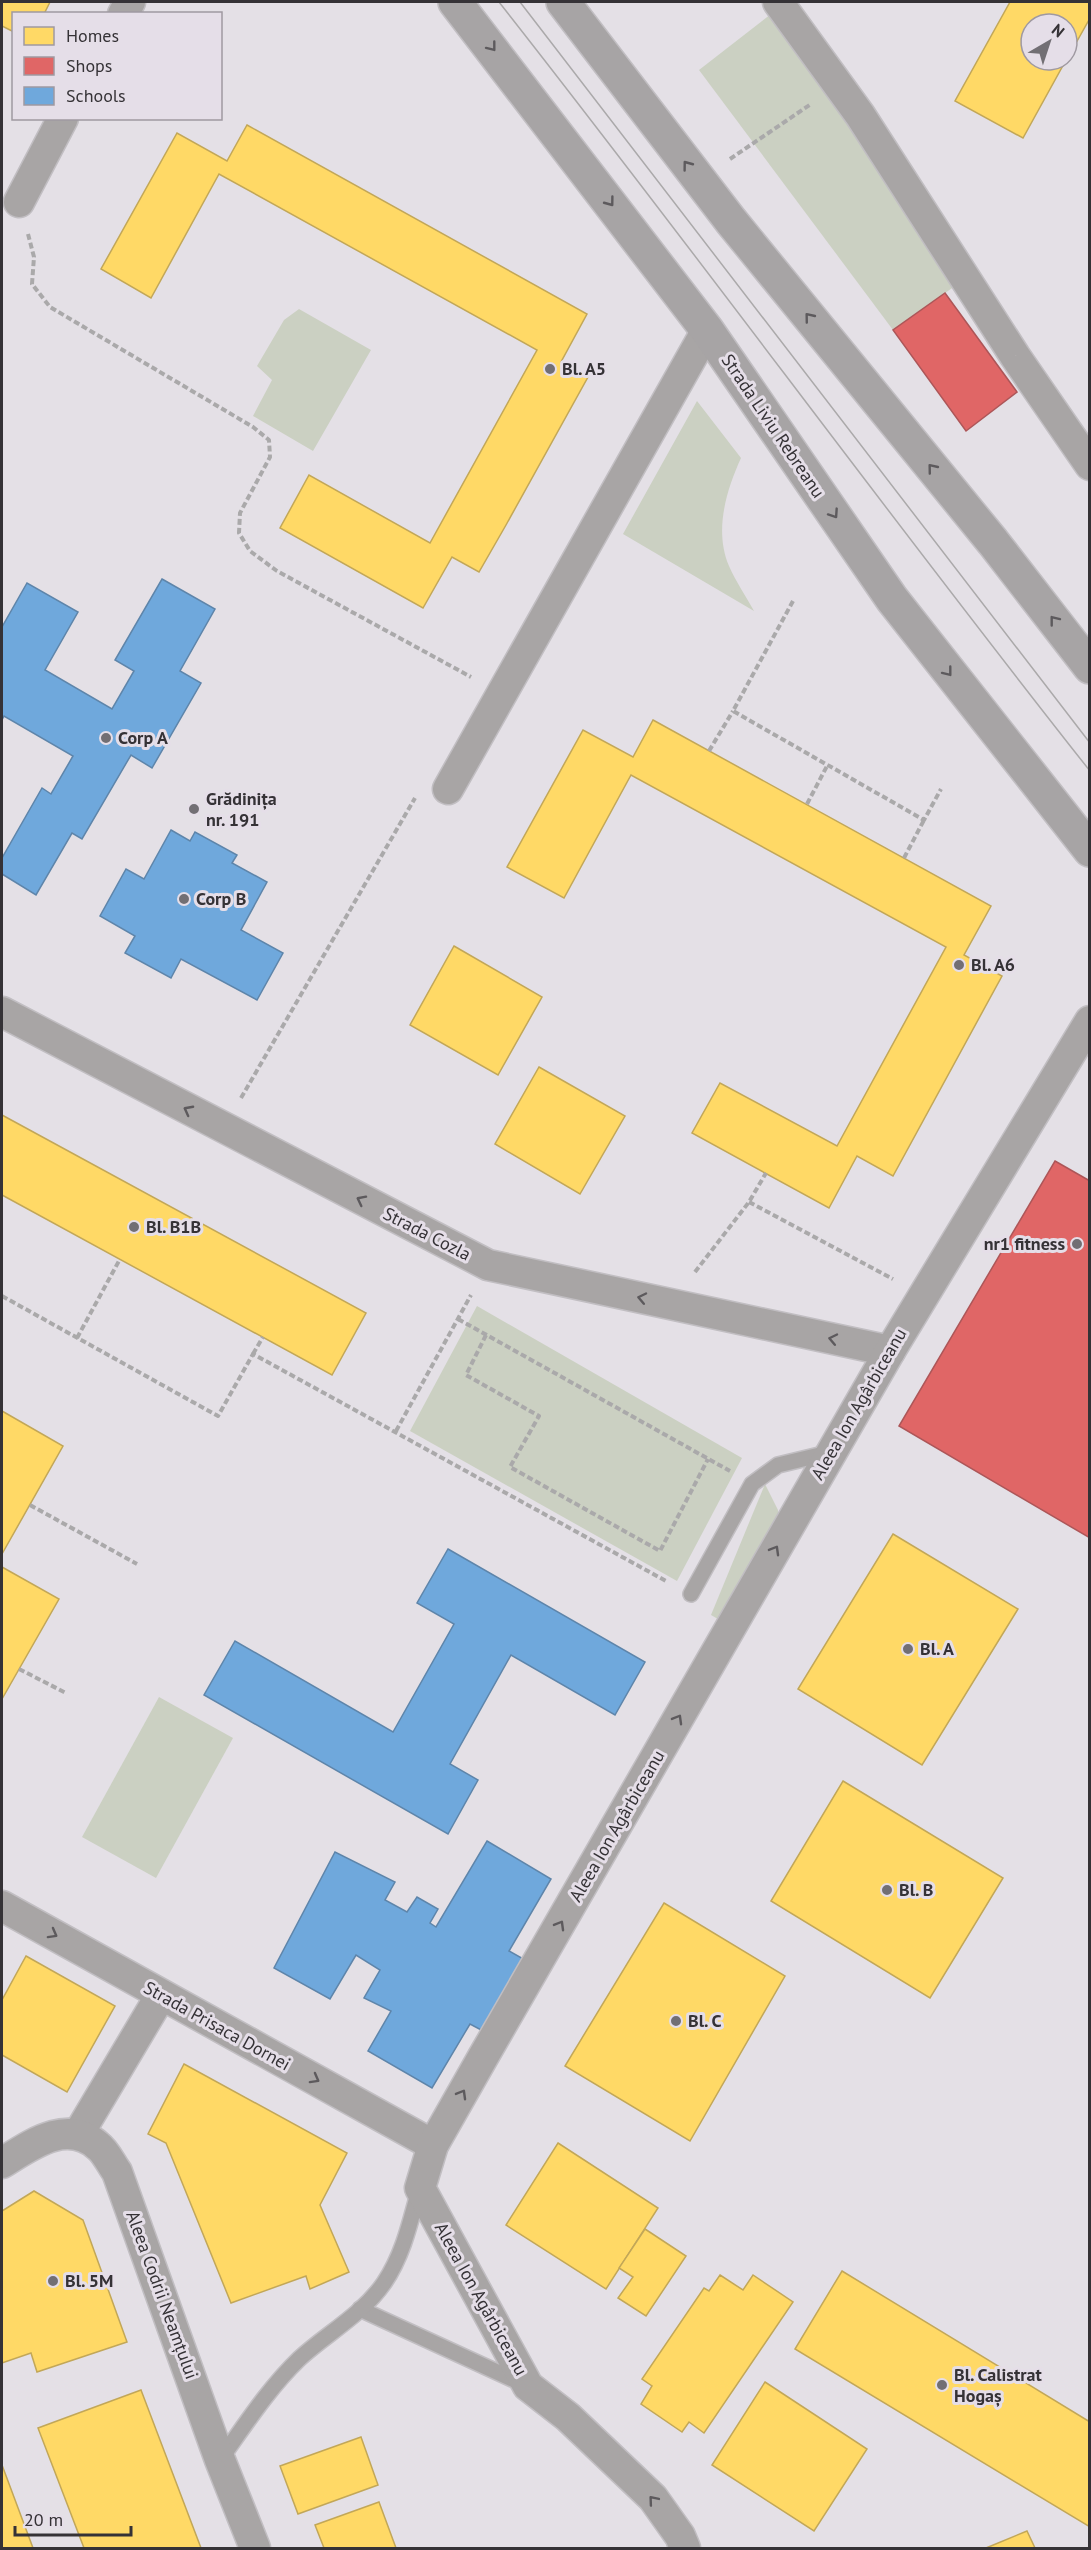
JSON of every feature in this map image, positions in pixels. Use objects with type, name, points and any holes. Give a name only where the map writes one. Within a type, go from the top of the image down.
[{"type":"street","name":"Strada Liviu Rebreanu","points":[[455,2],[707,330],[892,599],[1089,850]]},
{"type":"street","points":[[563,2],[699,180],[993,542],[1089,667]]},
{"type":"street","points":[[778,2],[839,85],[1015,356],[1089,465]]},
{"type":"street","points":[[19,202],[62,120]]},
{"type":"street","points":[[448,789],[707,330]]},
{"type":"street","name":"Strada Cozla","points":[[2,1012],[488,1265],[890,1351]]},
{"type":"street","name":"Aleea Ion Agârbiceanu","points":[[685,2548],[680,2536],[652,2498],[568,2417],[528,2386],[420,2188],[434,2145],[922,1295],[1089,1021]]},
{"type":"street","name":"Aleea Ion Agârbiceanu","points":[[1055,1077],[1089,1053]]},
{"type":"street","name":"Strada Prisaca Dornei","points":[[2,1906],[434,2145]]},
{"type":"street","points":[[2,2163],[53,2135],[79,2133],[162,1995]]},
{"type":"street","name":"Aleea Codrii Neamțului","points":[[79,2133],[99,2146],[117,2172],[220,2460],[255,2548]]},
{"type":"lane","points":[[691,1594],[752,1484],[778,1466],[832,1452]]},
{"type":"lane","points":[[220,2460],[264,2398],[299,2359],[360,2309],[382,2285],[399,2259],[420,2188]]},
{"type":"lane","points":[[360,2309],[528,2386]]},
{"type":"path","points":[[699,180],[839,85]]},
{"type":"path","points":[[19,202],[34,257],[32,284],[50,307],[253,427],[269,440],[270,457],[240,513],[239,533],[250,551],[277,571],[502,693]]},
{"type":"path","points":[[709,751],[793,601]]},
{"type":"path","points":[[733,711],[924,820]]},
{"type":"path","points":[[807,804],[827,766]]},
{"type":"path","points":[[224,1128],[426,779],[448,789]]},
{"type":"path","points":[[904,858],[940,789]]},
{"type":"path","points":[[671,1304],[749,1202],[766,1173]]},
{"type":"path","points":[[749,1202],[922,1295]]},
{"type":"path","points":[[77,1338],[120,1259]]},
{"type":"path","points":[[396,1431],[488,1265]]},
{"type":"path","points":[[2,1296],[218,1416],[263,1336]]},
{"type":"path","points":[[458,1318],[752,1484]]},
{"type":"path","points":[[486,1335],[466,1375],[540,1416],[510,1467],[640,1540],[660,1551],[708,1459]]},
{"type":"path","points":[[253,1354],[691,1594]]},
{"type":"path","points":[[30,1505],[137,1564]]},
{"type":"path","points":[[19,1669],[66,1693]]},
{"type":"shaded area","points":[[771,14],[962,281],[893,330],[699,70]]},
{"type":"shaded area","points":[[299,309],[371,350],[313,451],[253,416],[272,380],[257,366],[284,320]]},
{"type":"shaded area","points":[[697,401],[741,458],[727,497],[722,539],[729,566],[754,611],[623,534]]},
{"type":"shaded area","points":[[477,1306],[742,1458],[677,1581],[410,1431]]},
{"type":"shaded area","points":[[765,1484],[778,1510],[783,1543],[740,1632],[711,1615]]},
{"type":"shaded area","points":[[159,1697],[233,1738],[156,1878],[82,1837]]},
{"type":"building: Homes","points":[[2,2],[50,2],[45,12],[12,12],[12,31],[2,26]]},
{"type":"building: Homes","points":[[1010,2],[1090,2],[1090,18],[1079,38],[1079,12],[1019,12],[1019,72],[1059,72],[1023,138],[955,101]]},
{"type":"building: Homes","name":"Bl. A5","points":[[247,125],[587,314],[561,362],[588,377],[506,525],[479,572],[452,557],[423,608],[280,528],[309,475],[430,543],[537,350],[219,174],[151,298],[101,269],[177,133],[227,161]]},
{"type":"building: Homes","name":"Bl. A6","points":[[653,720],[991,906],[964,955],[1002,976],[893,1176],[857,1156],[829,1208],[692,1133],[720,1083],[837,1146],[946,947],[631,775],[564,898],[507,867],[583,730],[633,757]]},
{"type":"building: Homes","points":[[454,946],[542,997],[498,1075],[410,1025]]},
{"type":"building: Homes","points":[[539,1067],[625,1116],[580,1194],[495,1144]]},
{"type":"building: Homes","name":"Bl. B1B","points":[[2,1115],[366,1313],[332,1375],[2,1195]]},
{"type":"building: Homes","points":[[2,1411],[63,1446],[2,1554]]},
{"type":"building: Homes","name":"Bl. A","points":[[893,1534],[1018,1609],[922,1765],[798,1689]]},
{"type":"building: Homes","points":[[2,1567],[59,1599],[2,1699]]},
{"type":"building: Homes","name":"Bl. B","points":[[843,1781],[1003,1878],[930,1998],[771,1901]]},
{"type":"building: Homes","name":"Bl. C","points":[[664,1903],[785,1976],[690,2141],[565,2066]]},
{"type":"building: Homes","points":[[26,1956],[115,2006],[67,2092],[2,2055],[2,2000]]},
{"type":"building: Homes","points":[[184,2064],[347,2153],[320,2205],[349,2272],[310,2289],[306,2276],[231,2303],[166,2143],[148,2134]]},
{"type":"building: Homes","points":[[558,2143],[658,2208],[606,2289],[506,2225]]},
{"type":"building: Homes","name":"Bl. 5M","points":[[34,2191],[83,2220],[127,2342],[37,2372],[31,2353],[2,2363],[2,2211]]},
{"type":"building: Homes","points":[[645,2229],[686,2256],[646,2316],[618,2298],[633,2277],[619,2268]]},
{"type":"building: Homes","name":"Bl. Calistrat Hogaș","points":[[842,2271],[1090,2422],[1090,2527],[795,2349]]},
{"type":"building: Homes","points":[[720,2275],[743,2290],[753,2275],[793,2302],[704,2433],[689,2422],[682,2432],[641,2404],[652,2386],[642,2379],[704,2288],[709,2291]]},
{"type":"building: Homes","points":[[765,2382],[867,2449],[814,2531],[712,2465]]},
{"type":"building: Homes","points":[[141,2390],[201,2548],[84,2548],[38,2428]]},
{"type":"building: Homes","points":[[361,2437],[378,2485],[298,2514],[280,2466]]},
{"type":"building: Homes","points":[[2,2465],[33,2548],[2,2548]]},
{"type":"building: Homes","points":[[379,2502],[396,2548],[324,2548],[315,2525]]},
{"type":"building: Homes","points":[[1027,2531],[1035,2548],[986,2548]]},
{"type":"building: Shops","points":[[945,293],[1017,392],[966,431],[893,330]]},
{"type":"building: Shops","points":[[1055,1161],[1090,1181],[1090,1538],[899,1426]]},
{"type":"building: Schools","name":"Corp A","points":[[162,579],[215,609],[180,671],[201,683],[152,768],[131,755],[82,839],[72,833],[36,895],[2,874],[2,858],[42,788],[51,794],[73,756],[4,716],[2,720],[2,627],[27,583],[78,612],[45,670],[112,709],[134,671],[115,660]]},
{"type":"building: Schools","name":"Corp B","points":[[171,830],[190,841],[195,832],[237,855],[232,863],[267,882],[241,930],[283,953],[257,1000],[181,959],[171,978],[125,953],[135,936],[100,916],[126,869],[144,879]]},
{"type":"building: Schools","points":[[448,1549],[645,1662],[615,1715],[511,1655],[450,1764],[478,1780],[448,1834],[204,1695],[235,1641],[393,1732],[454,1624],[417,1603]]},
{"type":"building: Schools","points":[[487,1841],[551,1879],[509,1951],[527,1961],[485,2032],[470,2024],[432,2088],[368,2051],[391,2011],[364,1998],[380,1970],[356,1955],[330,1999],[274,1968],[335,1852],[395,1882],[385,1900],[407,1912],[417,1897],[438,1909],[430,1923],[436,1927]]},
{"type":"tram line","points":[[499,2],[1090,771]]},
{"type":"tram line","points":[[520,2],[1090,743]]},
{"type":"place","name":"Bl. A5","points":[[550,369]]},
{"type":"place","name":"Corp A","points":[[106,738]]},
{"type":"place","name":"Grădinița nr. 191","points":[[194,809]]},
{"type":"place","name":"Corp B","points":[[184,899]]},
{"type":"place","name":"Bl. A6","points":[[959,965]]},
{"type":"place","name":"Bl. B1B","points":[[134,1227]]},
{"type":"place","name":"nr1 fitness","points":[[1077,1244]]},
{"type":"place","name":"Bl. A","points":[[908,1649]]},
{"type":"place","name":"Bl. B","points":[[887,1890]]},
{"type":"place","name":"Bl. C","points":[[676,2021]]},
{"type":"place","name":"Bl. 5M","points":[[53,2281]]},
{"type":"place","name":"Bl. Calistrat Hogaș","points":[[942,2385]]}]
